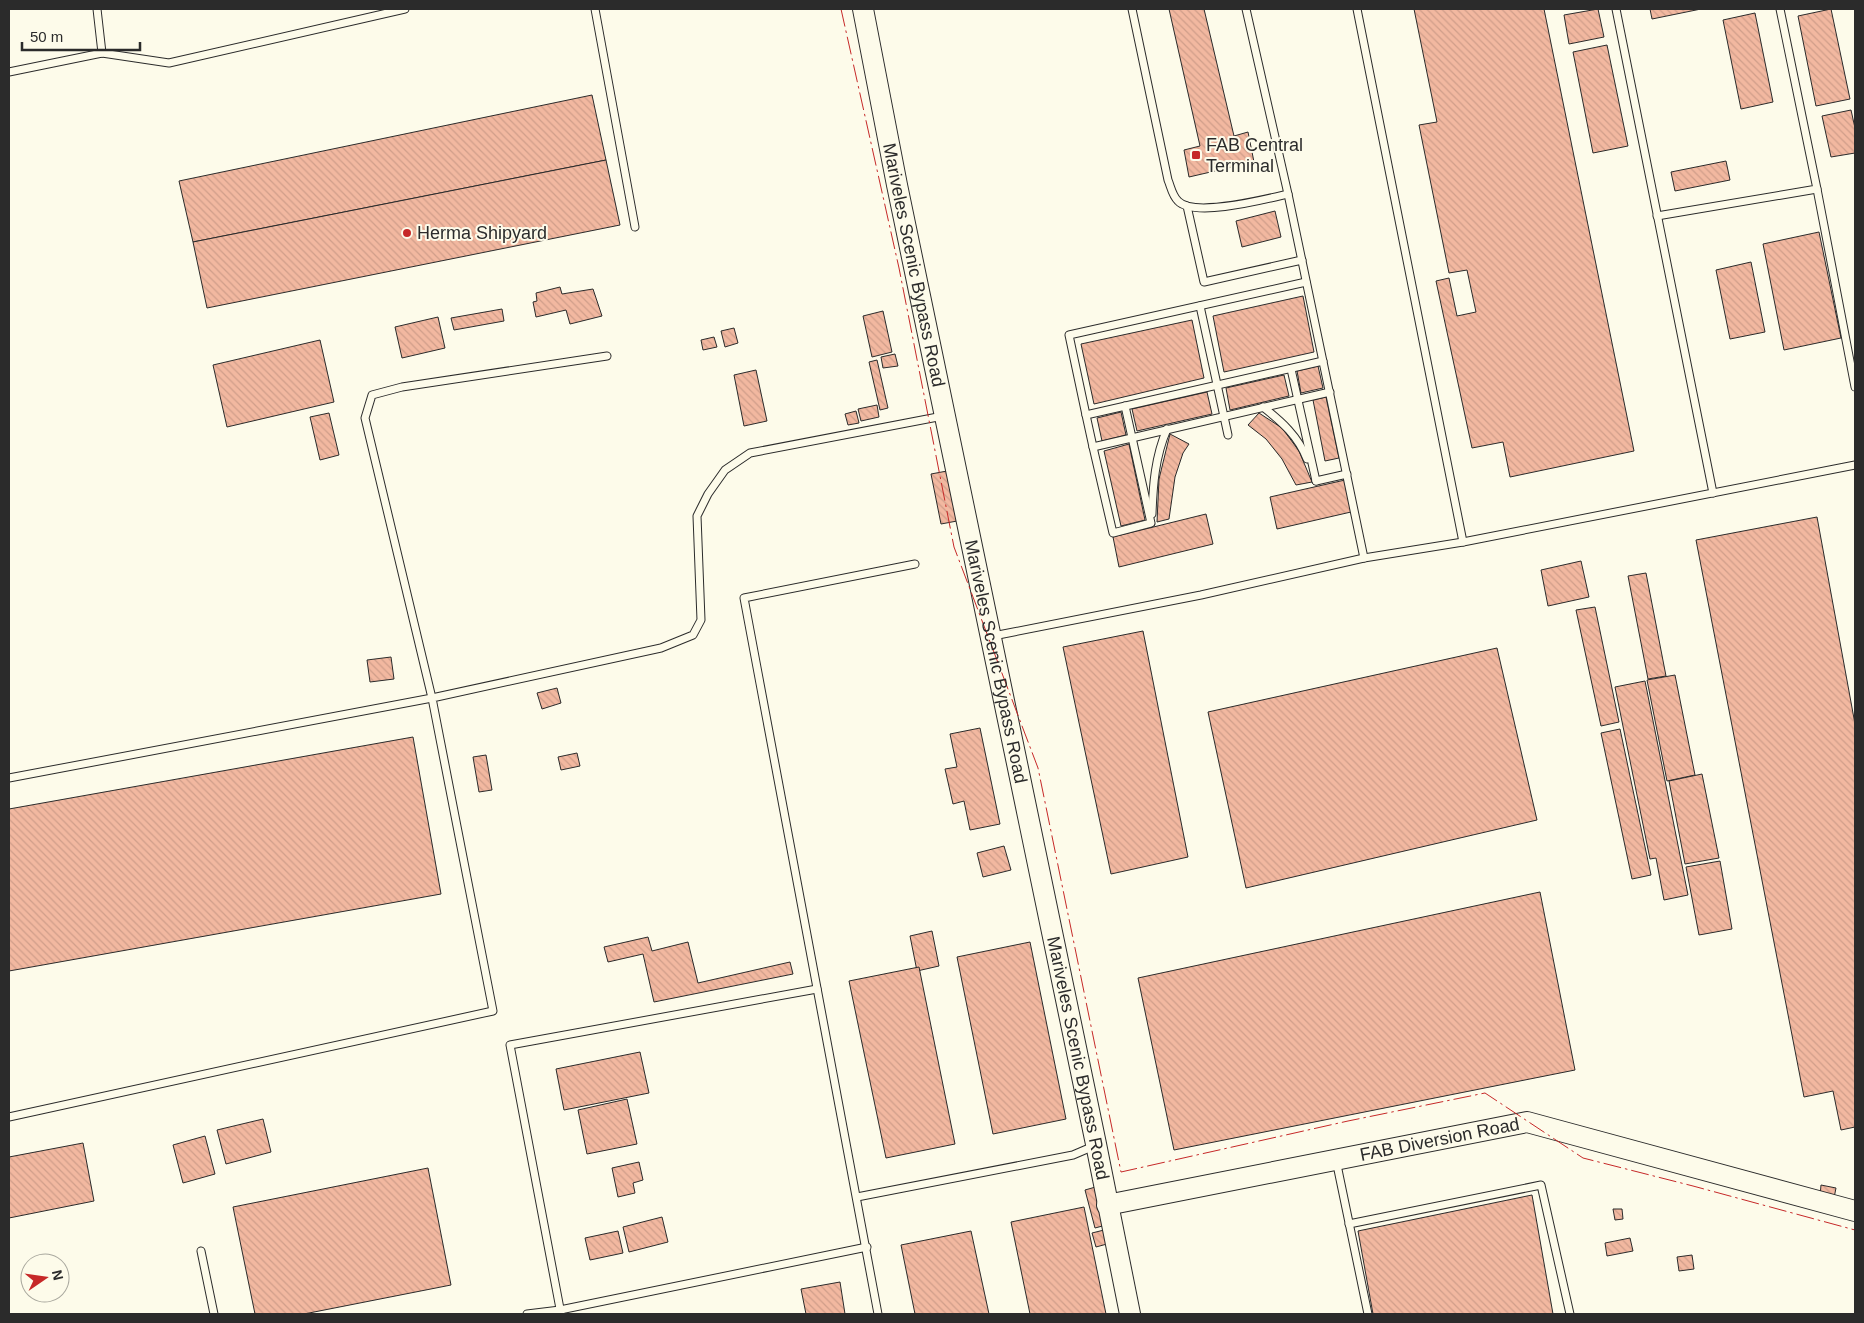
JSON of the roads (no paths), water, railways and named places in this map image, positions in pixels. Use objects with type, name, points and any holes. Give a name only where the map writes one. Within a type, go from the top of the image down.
[{"type":"main road","name":"Mariveles Scenic Bypass Road","points":[[863,9],[896,184],[1130,1314]]},
{"type":"main road","name":"FAB Diversion Road","points":[[1107,1205],[1527,1122],[1855,1211]]},
{"type":"lane","points":[[97,9],[102,53]]},
{"type":"lane","points":[[9,72],[102,53],[169,63],[405,9]]},
{"type":"lane","points":[[595,9],[635,227]]},
{"type":"lane","points":[[1132,9],[1168,180],[1173,194],[1179,203],[1196,209],[1254,202],[1288,194]]},
{"type":"lane","points":[[1246,9],[1288,194],[1364,558]]},
{"type":"lane","points":[[1357,9],[1462,542]]},
{"type":"lane","points":[[1616,9],[1713,493]]},
{"type":"lane","points":[[1780,9],[1855,387]]},
{"type":"lane","points":[[1657,216],[1817,189]]},
{"type":"lane","points":[[1188,206],[1204,282],[1302,260]]},
{"type":"lane","points":[[1151,523],[1112,533],[1068,336],[1306,282]]},
{"type":"lane","points":[[1200,306],[1228,435]]},
{"type":"lane","points":[[9,1117],[493,1011],[432,698],[366,418],[372,395],[402,387],[607,356]]},
{"type":"lane","points":[[1086,415],[1323,361]]},
{"type":"lane","points":[[1291,369],[1316,481]]},
{"type":"lane","points":[[1093,446],[1330,392]]},
{"type":"lane","points":[[1125,406],[1151,523]]},
{"type":"lane","points":[[1263,407],[1287,426],[1298,441],[1303,448],[1316,481]]},
{"type":"lane","points":[[9,778],[432,698],[661,648],[693,635],[701,620],[698,516],[708,494],[725,470],[750,453],[944,416]]},
{"type":"lane","points":[[1151,523],[1154,479],[1160,446],[1167,429]]},
{"type":"lane","points":[[990,636],[1201,595],[1364,558],[1462,542],[1855,464]]},
{"type":"lane","points":[[1316,481],[1347,474]]},
{"type":"lane","points":[[878,1314],[744,598],[915,564]]},
{"type":"lane","points":[[561,1312],[510,1045],[817,989]]},
{"type":"lane","points":[[857,1197],[1073,1155],[1096,1144]]},
{"type":"lane","points":[[1336,1160],[1368,1314]]},
{"type":"lane","points":[[1349,1224],[1541,1185],[1570,1314]]},
{"type":"lane","points":[[527,1314],[561,1312],[866,1247]]},
{"type":"lane","points":[[201,1251],[214,1314]]},
{"type":"place","name":"FAB Central Terminal","points":[[1196,155]]},
{"type":"place","name":"Herma Shipyard","points":[[407,233]]}]
